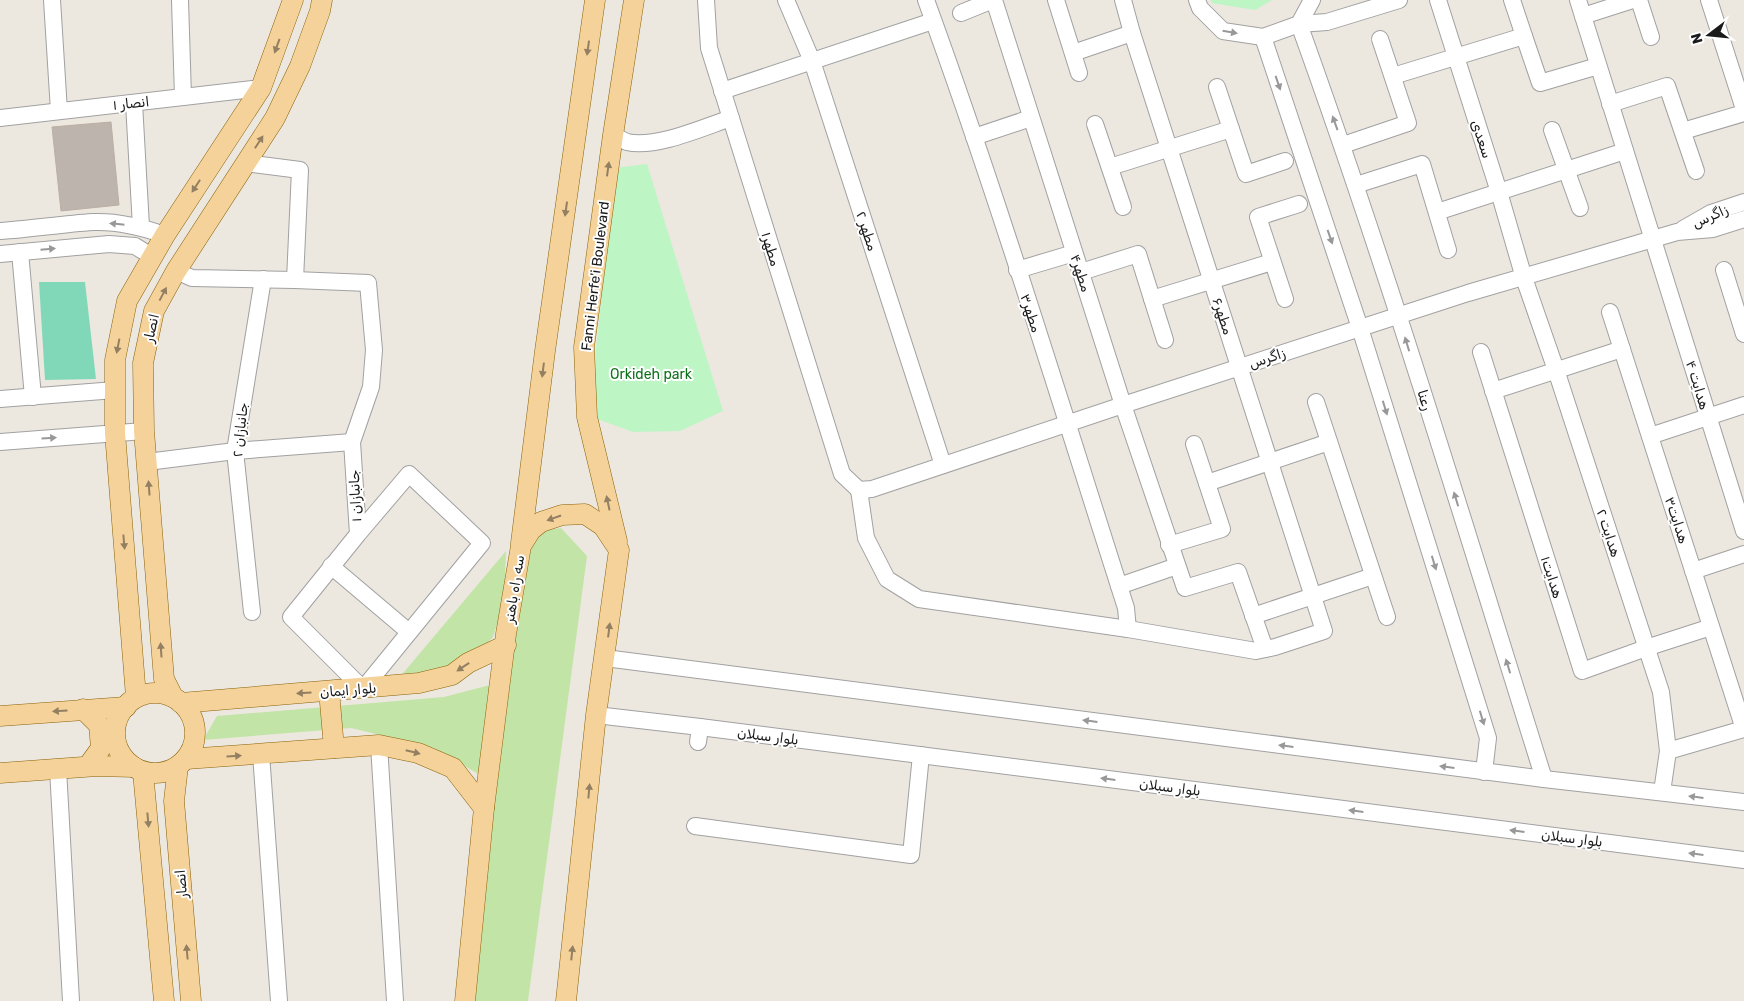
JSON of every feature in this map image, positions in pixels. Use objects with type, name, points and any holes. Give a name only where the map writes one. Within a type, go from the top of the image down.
[{"type":"main road","name":"انصار","points":[[131,702],[115,433],[115,360],[126,301],[151,256],[261,88],[293,0]]},
{"type":"main road","name":"انصار","points":[[177,700],[164,678],[146,462],[143,363],[154,311],[191,246],[275,118],[300,66],[320,11],[322,0]]},
{"type":"main road","points":[[521,546],[545,351],[595,0]]},
{"type":"main road","name":"Fanni Herfe'i Boulevard","points":[[619,550],[587,417],[584,347],[613,135],[634,0]]},
{"type":"main road","points":[[165,235],[191,246]]},
{"type":"main road","points":[[151,256],[176,271]]},
{"type":"main road","name":"سه راه باهنر","points":[[464,1001],[484,808],[506,634],[521,546],[531,530],[541,522],[562,515],[585,514],[603,526],[619,550]]},
{"type":"main road","points":[[566,1001],[596,715],[619,550]]},
{"type":"main road","name":"بلوار ایمان","points":[[177,700],[329,691],[419,683],[452,674],[506,645]]},
{"type":"main road","points":[[329,691],[334,748]]},
{"type":"main road","points":[[0,716],[83,710],[131,702],[152,693],[163,694],[177,700],[188,710],[193,720],[195,730],[194,741],[191,751],[182,763]]},
{"type":"main road","points":[[131,702],[119,715],[115,736],[122,756],[138,769]]},
{"type":"main road","points":[[83,710],[99,725],[101,748],[88,766]]},
{"type":"main road","points":[[0,773],[88,766],[138,769],[158,773],[168,771],[182,763],[261,754],[379,745],[418,753],[453,768],[484,808]]},
{"type":"main road","name":"انصار","points":[[182,763],[174,801],[191,1001]]},
{"type":"main road","name":"انصار","points":[[138,769],[164,1001]]},
{"type":"street","points":[[52,0],[59,111]]},
{"type":"street","points":[[180,0],[183,97]]},
{"type":"street","name":"مطهر۱","points":[[706,0],[709,48],[722,92],[842,474],[859,490]]},
{"type":"street","name":"مطهر ۲","points":[[786,0],[812,61],[943,465]]},
{"type":"street","name":"مطهر۳","points":[[926,0],[974,136],[1067,424],[1126,608],[1128,629]]},
{"type":"street","points":[[961,13],[993,0]]},
{"type":"street","name":"مطهر۴","points":[[993,0],[1123,405],[1185,588],[1238,572],[1253,616]]},
{"type":"street","points":[[1056,0],[1079,73]]},
{"type":"street","name":"مطهر۶","points":[[1123,0],[1324,631],[1265,649]]},
{"type":"street","points":[[1197,0],[1200,8],[1223,31],[1262,37],[1299,24],[1327,22],[1399,0]]},
{"type":"street","points":[[1299,24],[1312,0]]},
{"type":"street","name":"سعدی","points":[[1438,0],[1499,192],[1524,278]]},
{"type":"street","points":[[1512,0],[1540,84],[1598,66]]},
{"type":"street","name":"هدایت ۴","points":[[1578,0],[1744,531]]},
{"type":"street","points":[[1583,16],[1633,0]]},
{"type":"street","points":[[1639,0],[1651,37]]},
{"type":"street","points":[[1683,131],[1744,111],[1709,0]]},
{"type":"street","points":[[722,92],[933,21]]},
{"type":"street","name":"رعنا","points":[[1299,24],[1356,185],[1544,779]]},
{"type":"street","points":[[1072,53],[1132,33]]},
{"type":"street","points":[[1393,76],[1524,36]]},
{"type":"street","points":[[1262,37],[1360,328],[1488,738],[1484,772]]},
{"type":"street","points":[[1343,145],[1408,123],[1380,39]]},
{"type":"street","points":[[1610,104],[1667,86],[1696,171]]},
{"type":"street","points":[[1218,87],[1246,174],[1285,161]]},
{"type":"street","name":"انصار ۱","points":[[0,118],[261,88]]},
{"type":"street","points":[[134,103],[141,227]]},
{"type":"street","points":[[613,135],[626,142],[644,143],[676,137],[731,118]]},
{"type":"street","points":[[974,136],[1031,118]]},
{"type":"street","points":[[1095,124],[1123,206]]},
{"type":"street","points":[[1110,167],[1231,129]]},
{"type":"street","points":[[1552,130],[1580,208]]},
{"type":"street","points":[[1437,212],[1625,151]]},
{"type":"street","points":[[176,271],[192,278],[294,280],[300,170],[245,164]]},
{"type":"street","points":[[1356,185],[1422,164],[1448,250]]},
{"type":"street","name":"زاگرس","points":[[1677,232],[1711,213],[1744,202]]},
{"type":"street","points":[[1285,299],[1258,217],[1299,204]]},
{"type":"street","name":"زاگرس","points":[[859,490],[872,489],[1468,293],[1677,232],[1713,229],[1744,219]]},
{"type":"street","points":[[0,230],[94,222],[141,227],[165,235]]},
{"type":"street","points":[[0,254],[109,244],[135,246],[151,256]]},
{"type":"street","points":[[20,252],[32,397]]},
{"type":"street","points":[[1017,270],[1074,253]]},
{"type":"street","points":[[1081,272],[1138,254],[1165,340]]},
{"type":"street","points":[[1152,299],[1272,262]]},
{"type":"street","points":[[1724,270],[1741,310],[1744,334]]},
{"type":"street","name":"هدایت ۲","points":[[1524,278],[1661,692],[1668,751],[1662,792]]},
{"type":"street","name":"جانبازان ۲","points":[[252,612],[235,451],[263,279]]},
{"type":"street","name":"جانبازان ۱","points":[[294,280],[368,283],[374,350],[371,387],[352,442],[358,534],[291,617],[363,688]]},
{"type":"street","name":"هدایت۳","points":[[1610,312],[1744,729]]},
{"type":"street","points":[[1493,391],[1622,349]]},
{"type":"street","name":"هدایت۱","points":[[1481,352],[1582,671],[1711,627]]},
{"type":"street","points":[[0,399],[115,390]]},
{"type":"street","points":[[1316,402],[1387,617]]},
{"type":"street","points":[[1650,436],[1744,405]]},
{"type":"street","points":[[0,442],[144,431]]},
{"type":"street","points":[[146,462],[235,451],[352,442]]},
{"type":"street","points":[[1207,483],[1329,442]]},
{"type":"street","points":[[1170,546],[1222,529],[1194,444]]},
{"type":"street","points":[[358,534],[409,474],[482,542],[363,688]]},
{"type":"street","points":[[859,490],[866,538],[887,579],[920,599],[1128,629],[1256,651],[1265,649],[1253,616],[1373,576]]},
{"type":"street","points":[[1693,571],[1744,554]]},
{"type":"street","points":[[331,566],[409,632]]},
{"type":"street","points":[[1119,586],[1177,566]]},
{"type":"street","points":[[605,658],[1484,772],[1744,802]]},
{"type":"street","name":"بلوار سبلان","points":[[596,715],[699,734],[921,755],[1744,860]]},
{"type":"street","points":[[1668,751],[1744,729]]},
{"type":"street","points":[[379,745],[395,1001],[388,1001]]},
{"type":"street","points":[[261,754],[279,1001]]},
{"type":"street","points":[[695,826],[911,855],[921,755]]},
{"type":"street","points":[[58,769],[71,1001]]},
{"type":"green space","points":[[1211,0],[1272,0],[1255,10],[1212,3]]},
{"type":"green space","name":"Orkideh park","points":[[647,164],[723,411],[680,431],[633,432],[589,416],[615,168]]},
{"type":"green space","points":[[39,282],[85,282],[96,379],[45,380]]},
{"type":"green space","points":[[561,528],[587,556],[528,1001],[469,1001],[527,548],[541,531]]},
{"type":"green space","points":[[506,551],[504,602],[493,637],[475,656],[451,670],[399,678]]},
{"type":"green space","points":[[490,685],[480,775],[434,748],[351,728],[203,740],[217,716],[444,697]]},
{"type":"building","points":[[111,122],[119,205],[61,211],[52,127]]}]
